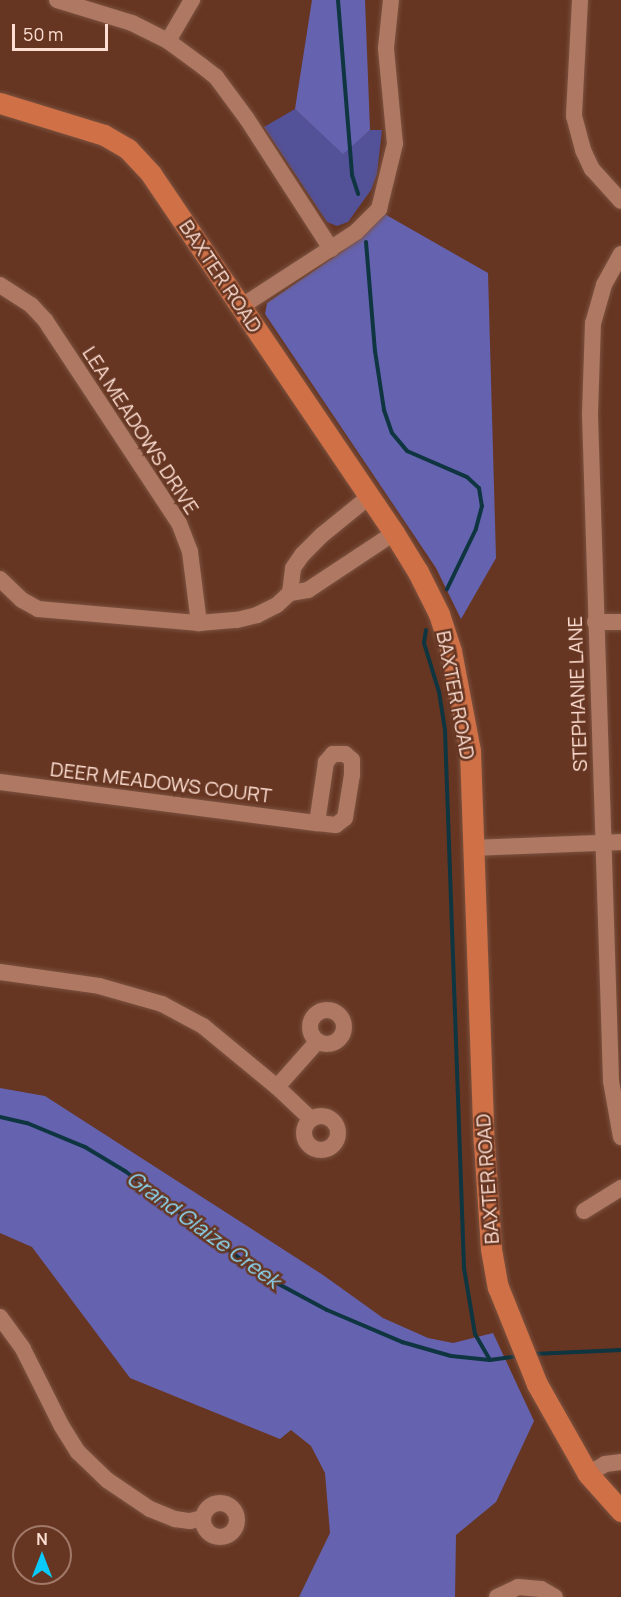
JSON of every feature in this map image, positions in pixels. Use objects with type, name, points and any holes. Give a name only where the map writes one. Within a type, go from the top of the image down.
[{"type":"main road","name":"BAXTER ROAD","points":[[0,103],[104,135],[128,150],[151,174],[370,496],[418,572],[439,614],[451,651],[470,751],[491,1249],[498,1287],[537,1384],[588,1474],[621,1511]]},
{"type":"street","points":[[57,0],[132,23],[168,41],[216,77],[247,119],[332,249]]},
{"type":"street","points":[[168,41],[192,0]]},
{"type":"street","points":[[242,306],[332,249],[356,232],[379,209],[395,144],[386,48],[391,0]]},
{"type":"street","points":[[580,0],[575,75],[576,125],[592,169],[621,201]]},
{"type":"street","name":"STEPHANIE LANE","points":[[621,254],[599,300],[591,340],[590,415],[611,1081],[621,1137]]},
{"type":"street","name":"LEA MEADOWS DRIVE","points":[[0,285],[31,305],[45,320],[179,523],[190,552],[199,623]]},
{"type":"street","points":[[290,593],[293,568],[302,555],[322,535],[370,496]]},
{"type":"street","points":[[0,579],[22,600],[38,609],[199,623],[237,620],[257,615],[277,605],[290,593],[308,590],[394,533]]},
{"type":"street","points":[[595,622],[621,622]]},
{"type":"street","name":"DEER MEADOWS COURT","points":[[0,782],[317,823]]},
{"type":"street","points":[[473,848],[621,842]]},
{"type":"street","points":[[0,972],[99,986],[162,1004],[203,1026],[277,1087],[311,1119]]},
{"type":"street","points":[[277,1087],[317,1042]]},
{"type":"street","points":[[584,1211],[621,1188]]},
{"type":"street","points":[[0,1317],[11,1328],[61,1425],[78,1452],[107,1480],[150,1509],[175,1519],[190,1521],[203,1518]]},
{"type":"street","points":[[588,1474],[605,1464],[621,1462]]},
{"type":"street","points":[[497,1597],[518,1587],[541,1589],[555,1597]]},
{"type":"shaded area","points":[[312,0],[365,0],[370,130],[343,154],[295,109]]},
{"type":"shaded area","points":[[295,109],[343,153],[370,130],[382,130],[377,174],[371,190],[348,222],[337,226],[327,222],[264,127]]},
{"type":"shaded area","points":[[381,212],[488,273],[496,558],[461,619],[436,568],[265,314],[267,303],[343,251]]},
{"type":"shaded area","points":[[0,1088],[45,1096],[323,1275],[383,1318],[428,1338],[453,1343],[493,1333],[534,1421],[496,1502],[456,1535],[455,1597],[299,1597],[330,1533],[325,1473],[311,1446],[291,1430],[280,1439],[130,1378],[32,1247],[0,1233]]},
{"type":"waterway","points":[[338,0],[352,175],[358,194]]},
{"type":"waterway","points":[[366,242],[375,351],[384,410],[392,433],[407,451],[467,477],[479,488],[482,506],[476,529],[447,589]]},
{"type":"waterway","points":[[426,630],[424,643],[439,692],[445,731],[464,1268],[475,1334],[490,1360]]},
{"type":"waterway","name":"Grand Glaize Creek","points":[[0,1117],[27,1123],[85,1147],[125,1171],[260,1274],[327,1310],[402,1342],[451,1356],[490,1360],[519,1356]]},
{"type":"waterway","name":"Grand Glaize Creek","points":[[533,1354],[621,1350]]}]
